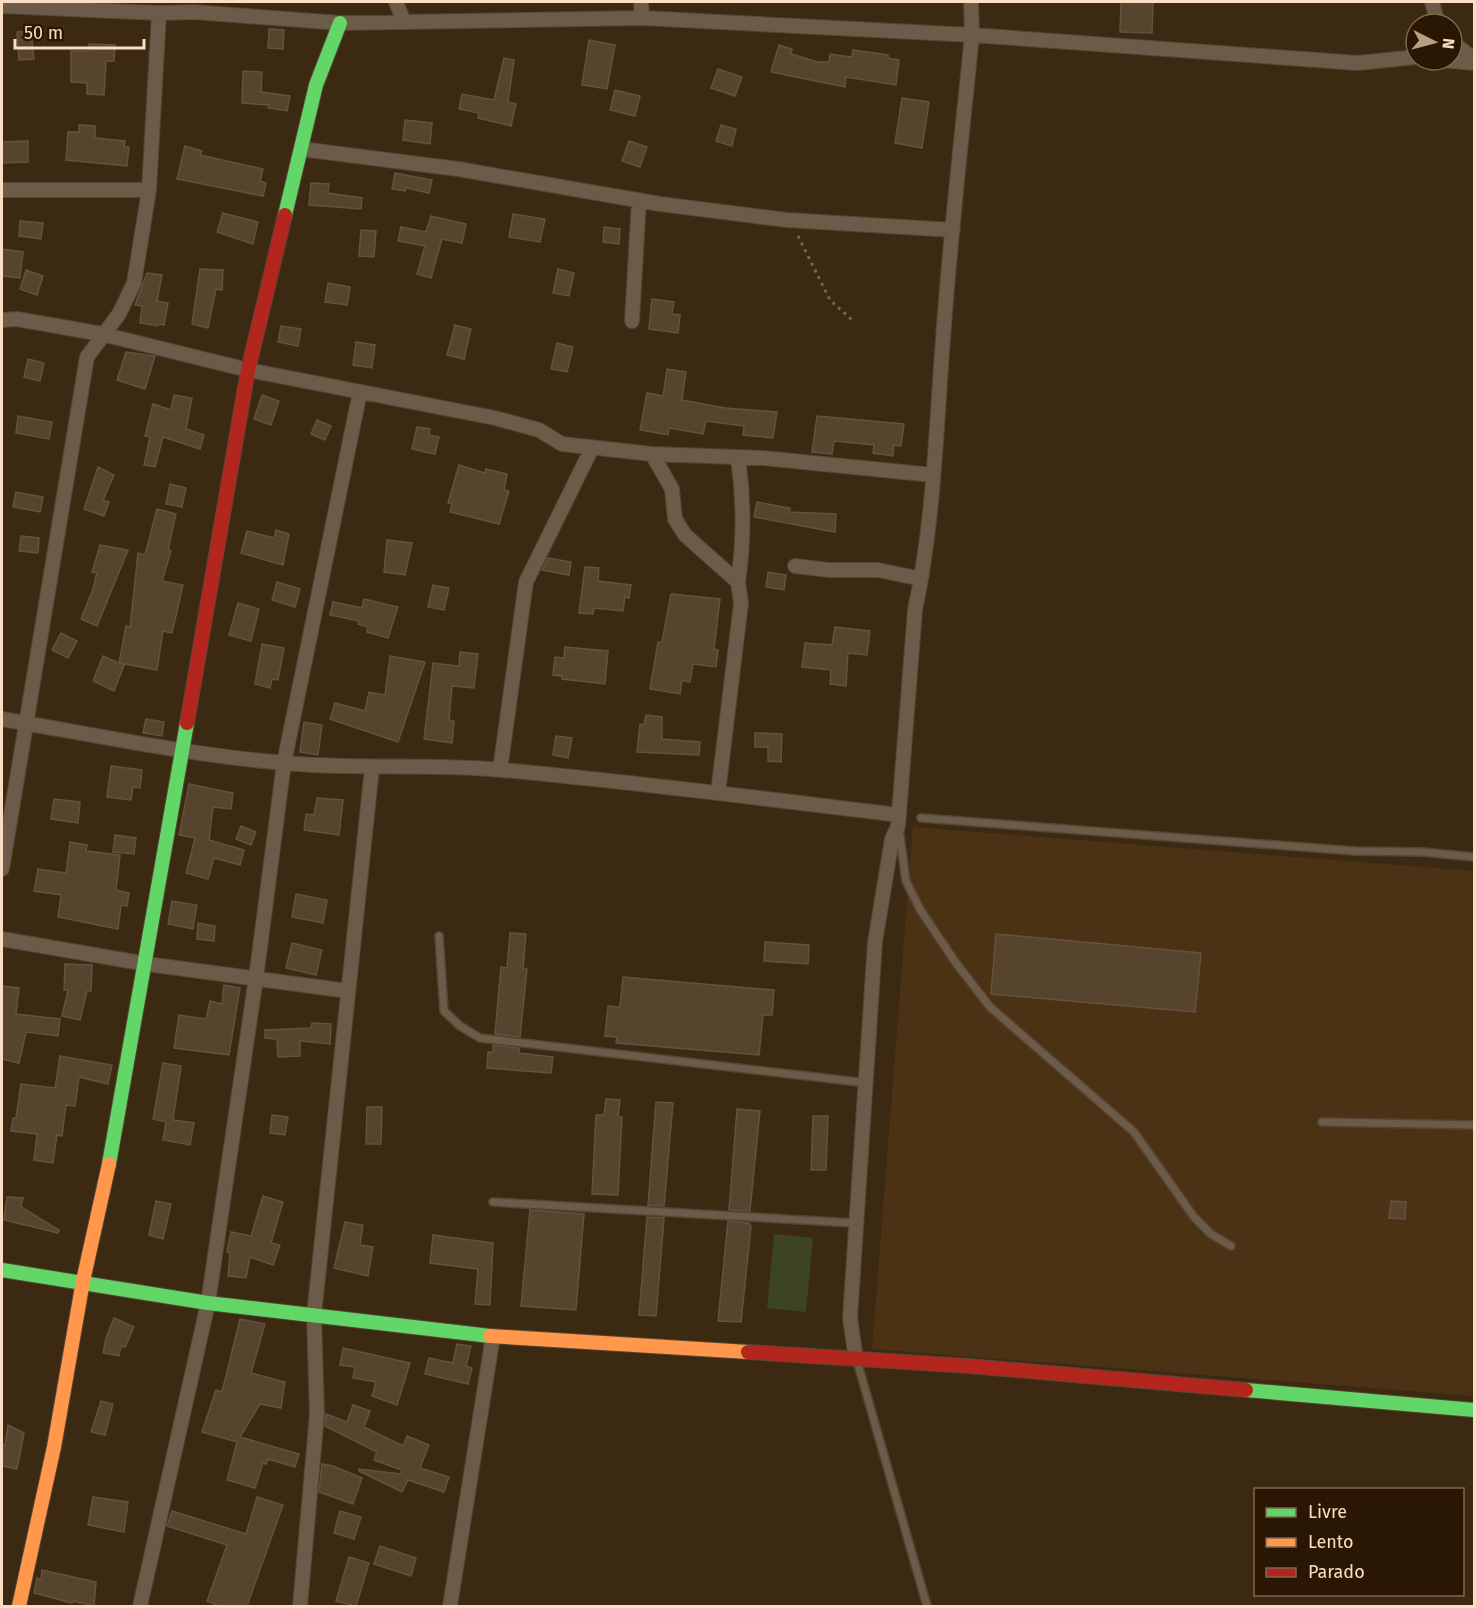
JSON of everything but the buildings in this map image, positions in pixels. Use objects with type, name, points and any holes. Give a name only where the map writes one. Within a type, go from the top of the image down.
[{"type":"street","points":[[396,2],[404,22]]},
{"type":"street","points":[[641,2],[642,18]]},
{"type":"street","points":[[856,1359],[850,1318],[854,1222],[863,1153],[875,942],[892,838],[899,821],[915,610],[922,575],[933,475],[972,35],[971,2]]},
{"type":"street","points":[[2,6],[159,13],[193,7],[340,23],[642,18],[972,35],[1358,63],[1404,58]]},
{"type":"street","points":[[2,869],[87,357],[119,314],[135,283],[149,190],[159,13]]},
{"type":"street","points":[[19,1606],[54,1447],[83,1281],[114,1142],[147,964],[180,751],[248,370],[316,85],[340,23]]},
{"type":"street","points":[[301,149],[458,169],[639,200],[793,220],[953,230]]},
{"type":"street","points":[[2,190],[149,190]]},
{"type":"street","points":[[632,321],[639,200]]},
{"type":"street","points":[[2,320],[17,319],[102,334],[248,370],[495,418],[539,430],[562,444],[652,454],[795,461],[879,472],[933,475]]},
{"type":"street","points":[[141,1606],[208,1303],[256,978],[284,763],[360,392]]},
{"type":"street","points":[[500,770],[526,582],[592,448]]},
{"type":"street","points":[[652,454],[672,489],[675,519],[685,535],[738,582]]},
{"type":"street","points":[[718,793],[741,603],[738,582],[742,554],[742,488],[738,458]]},
{"type":"street","points":[[795,566],[829,570],[878,570],[917,578],[922,575]]},
{"type":"street","points":[[2,719],[180,751],[284,763],[372,768],[403,766],[500,770],[718,793],[899,821]]},
{"type":"street","points":[[300,1606],[317,1414],[314,1316],[372,768]]},
{"type":"street","points":[[2,939],[147,964],[348,991]]},
{"type":"street","points":[[2,1270],[83,1281],[208,1303],[493,1336],[969,1366],[1474,1410]]},
{"type":"street","points":[[450,1606],[493,1336]]},
{"type":"lane","points":[[921,818],[1355,851],[1424,852],[1474,857]]},
{"type":"lane","points":[[899,821],[906,881],[921,910],[956,963],[990,1007],[1134,1132],[1194,1216],[1211,1234],[1230,1246]]},
{"type":"lane","points":[[439,936],[444,1011],[460,1026],[480,1038],[867,1083]]},
{"type":"lane","points":[[1322,1122],[1474,1125]]},
{"type":"lane","points":[[493,1202],[854,1222]]},
{"type":"lane","points":[[856,1359],[927,1606]]},
{"type":"path","points":[[793,220],[798,238],[817,269],[830,300],[852,320]]},
{"type":"shaded area","points":[[913,827],[1474,871],[1474,1396],[872,1349]]},
{"type":"green space","points":[[774,1234],[813,1238],[806,1312],[767,1308]]},
{"type":"traffic: fast","points":[[285,215],[316,85],[340,23]]},
{"type":"traffic: fast","points":[[109,1164],[187,723]]},
{"type":"traffic: fast","points":[[2,1270],[208,1303],[490,1336]]},
{"type":"traffic: fast","points":[[1246,1390],[1474,1410]]},
{"type":"traffic: slow","points":[[19,1606],[54,1447],[83,1281],[109,1164]]},
{"type":"traffic: slow","points":[[490,1336],[748,1352]]},
{"type":"traffic: jam","points":[[187,723],[248,370],[285,215]]},
{"type":"traffic: jam","points":[[748,1352],[969,1366],[1246,1390]]}]
